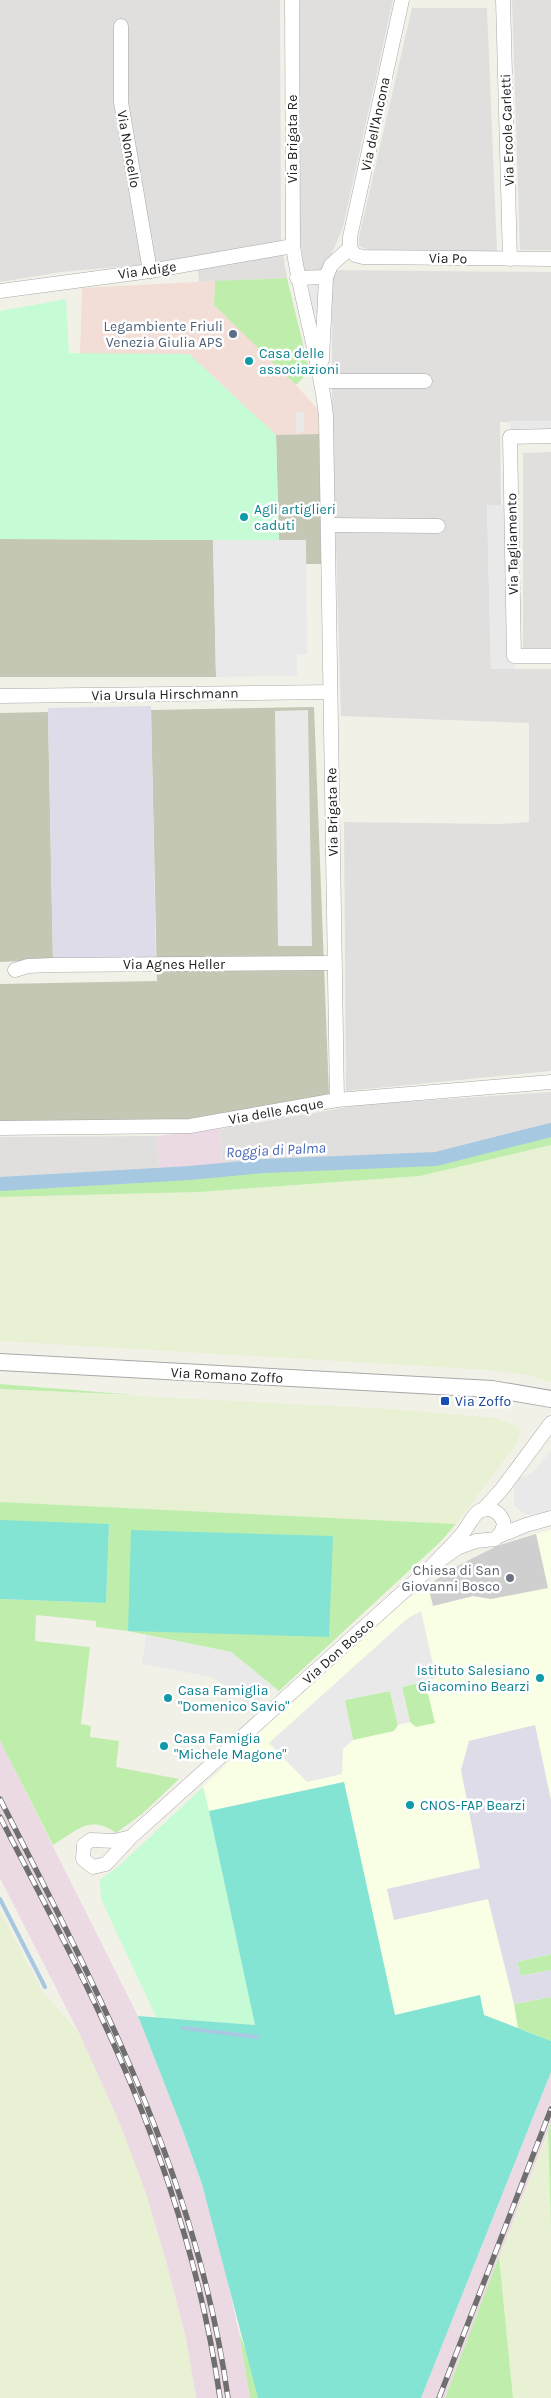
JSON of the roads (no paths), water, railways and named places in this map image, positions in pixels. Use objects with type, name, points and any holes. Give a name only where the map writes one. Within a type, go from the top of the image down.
[{"type":"street","name":"Via Brigata Re","points":[[292,0],[293,246],[297,278],[322,378],[326,416],[337,1100]]},
{"type":"street","name":"Via dell'Ancona","points":[[350,248],[350,237],[402,0]]},
{"type":"street","name":"Via Ercole Carletti","points":[[503,0],[510,259]]},
{"type":"street","name":"Via Noncello","points":[[121,26],[121,102],[150,271]]},
{"type":"street","name":"Via Adige","points":[[0,291],[150,271],[293,246]]},
{"type":"street","name":"Via Po","points":[[350,248],[355,255],[363,258],[551,260]]},
{"type":"street","points":[[297,278],[326,277],[331,265],[350,248]]},
{"type":"street","name":"Via Brigata Re","points":[[322,378],[326,277]]},
{"type":"street","points":[[309,325],[324,324]]},
{"type":"street","points":[[322,378],[425,381]]},
{"type":"street","name":"Via Tagliamento","points":[[551,436],[510,437],[514,656],[551,656]]},
{"type":"street","points":[[328,525],[438,526]]},
{"type":"street","name":"Via Ursula Hirschmann","points":[[0,696],[330,692]]},
{"type":"street","name":"Via Agnes Heller","points":[[15,970],[28,966],[45,965],[334,963]]},
{"type":"street","name":"Via delle Acque","points":[[0,1128],[190,1126],[337,1100],[551,1082]]},
{"type":"street","name":"Via Romano Zoffo","points":[[0,1362],[512,1391],[551,1399]]},
{"type":"street","name":"Via Romano Zoffo","points":[[455,1388],[512,1398],[551,1408]]},
{"type":"street","name":"Via Don Bosco","points":[[131,1837],[432,1566],[472,1522],[477,1513],[502,1489],[551,1423]]},
{"type":"street","points":[[499,1536],[503,1529],[500,1515],[502,1489]]},
{"type":"street","points":[[482,1510],[491,1509],[500,1515],[526,1525]]},
{"type":"street","name":"Via Don Bosco","points":[[432,1566],[457,1548],[482,1540],[491,1540],[526,1525],[551,1518]]},
{"type":"street","points":[[472,1522],[472,1529],[476,1536],[482,1540]]},
{"type":"waterway","name":"Roggia di Palma","points":[[0,1184],[190,1173],[265,1166],[436,1159],[551,1130]]},
{"type":"waterway","points":[[0,1899],[45,1987]]},
{"type":"waterway","points":[[183,2028],[257,2037]]},
{"type":"railway","points":[[0,1799],[108,2016],[140,2089],[169,2163],[194,2239],[214,2317],[228,2398]]},
{"type":"railway","points":[[0,1817],[86,1986],[118,2054],[148,2126],[175,2202],[197,2280],[214,2358],[220,2398]]},
{"type":"railway","points":[[439,2398],[551,2109]]},
{"type":"place","name":"Legambiente Friuli Venezia Giulia APS","points":[[233,334]]},
{"type":"place","name":"Casa delle associazioni","points":[[249,361]]},
{"type":"place","name":"Agli artiglieri caduti","points":[[244,517]]},
{"type":"place","name":"Via Zoffo","points":[[445,1401]]},
{"type":"place","name":"Chiesa di San Giovanni Bosco","points":[[510,1578]]},
{"type":"place","name":"Istituto Salesiano Giacomino Bearzi","points":[[540,1678]]},
{"type":"place","name":"Casa Famiglia \"Domenico Savio\"","points":[[168,1698]]},
{"type":"place","name":"Casa Famigia \"Michele Magone\"","points":[[164,1746]]},
{"type":"place","name":"CNOS-FAP Bearzi","points":[[410,1805]]}]
